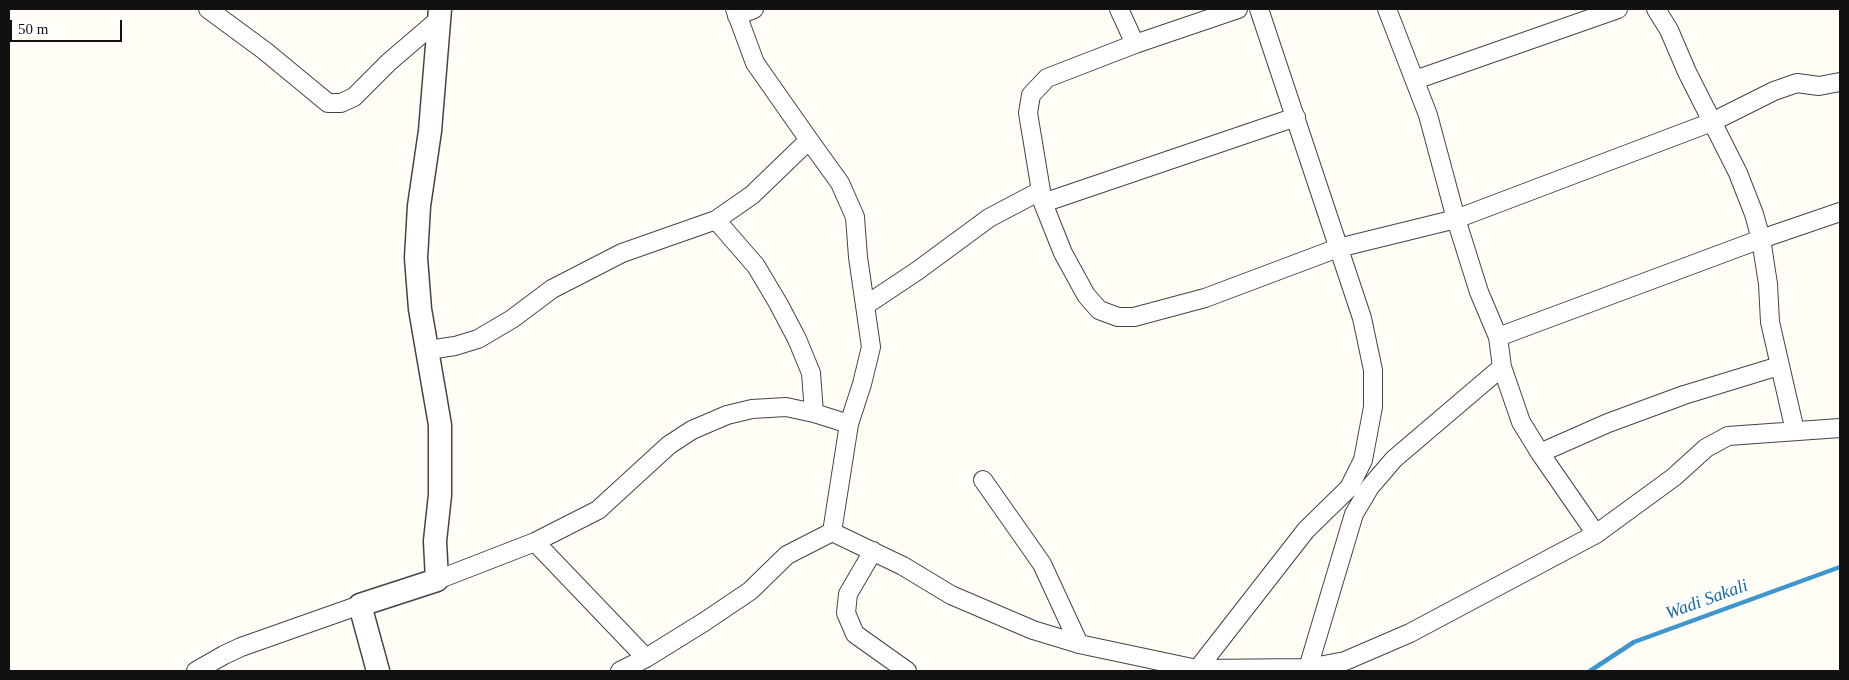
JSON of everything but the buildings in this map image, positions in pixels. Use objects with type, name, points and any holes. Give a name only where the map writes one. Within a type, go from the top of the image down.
[{"type":"street","points":[[208,9],[265,51],[328,102],[341,104],[354,96],[439,14]]},
{"type":"street","points":[[754,9],[736,12],[755,63],[840,183],[855,217],[858,257],[871,346],[862,384],[849,424],[832,532]]},
{"type":"street","points":[[1118,9],[1135,44]]},
{"type":"street","points":[[1238,9],[1135,44],[1047,78],[1031,95],[1028,114],[1041,197],[1063,253],[1086,295],[1099,310],[1118,317],[1134,317],[1205,298],[1338,248],[1456,219],[1712,122],[1774,91],[1797,84],[1819,86],[1840,82]]},
{"type":"street","points":[[1196,670],[1306,530],[1349,488],[1363,460],[1373,407],[1373,370],[1362,318],[1259,9]]},
{"type":"street","points":[[1387,9],[1428,115],[1456,219],[1479,292],[1498,337],[1502,367],[1521,422],[1596,534]]},
{"type":"street","points":[[1415,80],[1618,9]]},
{"type":"street","points":[[1656,9],[1669,30],[1687,72],[1738,173],[1754,214],[1761,239],[1768,284],[1770,322],[1796,431]]},
{"type":"street","points":[[437,580],[434,541],[440,495],[440,425],[420,309],[416,258],[419,206],[430,131],[439,14]]},
{"type":"street","points":[[866,305],[917,271],[989,218],[1041,197],[1296,117]]},
{"type":"street","points":[[428,350],[455,346],[478,339],[512,319],[552,289],[622,253],[716,220],[752,196],[809,140]]},
{"type":"street","points":[[1498,337],[1761,239],[1840,212]]},
{"type":"street","points":[[716,220],[756,266],[797,339],[811,373],[814,413]]},
{"type":"street","points":[[1540,453],[1608,423],[1684,395],[1779,366]]},
{"type":"street","points":[[1308,668],[1354,514],[1370,487],[1394,459],[1502,367]]},
{"type":"street","points":[[196,671],[241,647],[437,580],[535,542],[598,510],[669,445],[692,430],[727,415],[752,409],[786,407],[814,413],[849,424]]},
{"type":"street","points":[[832,532],[903,566],[950,595],[1033,630],[1079,644],[1196,670],[1308,668],[1345,661],[1410,633],[1596,534],[1674,477],[1706,448],[1728,436],[1840,428]]},
{"type":"street","points":[[983,480],[1042,564],[1079,644]]},
{"type":"street","points":[[1349,488],[1370,487]]},
{"type":"street","points":[[620,671],[646,658],[750,591],[787,555],[832,532]]},
{"type":"street","points":[[535,542],[646,658]]},
{"type":"street","points":[[873,551],[848,594],[846,614],[855,634],[907,671]]},
{"type":"street","points":[[360,605],[378,671]]},
{"type":"waterway","name":"Wadi Sakali","points":[[1590,671],[1634,642],[1840,567]]}]
